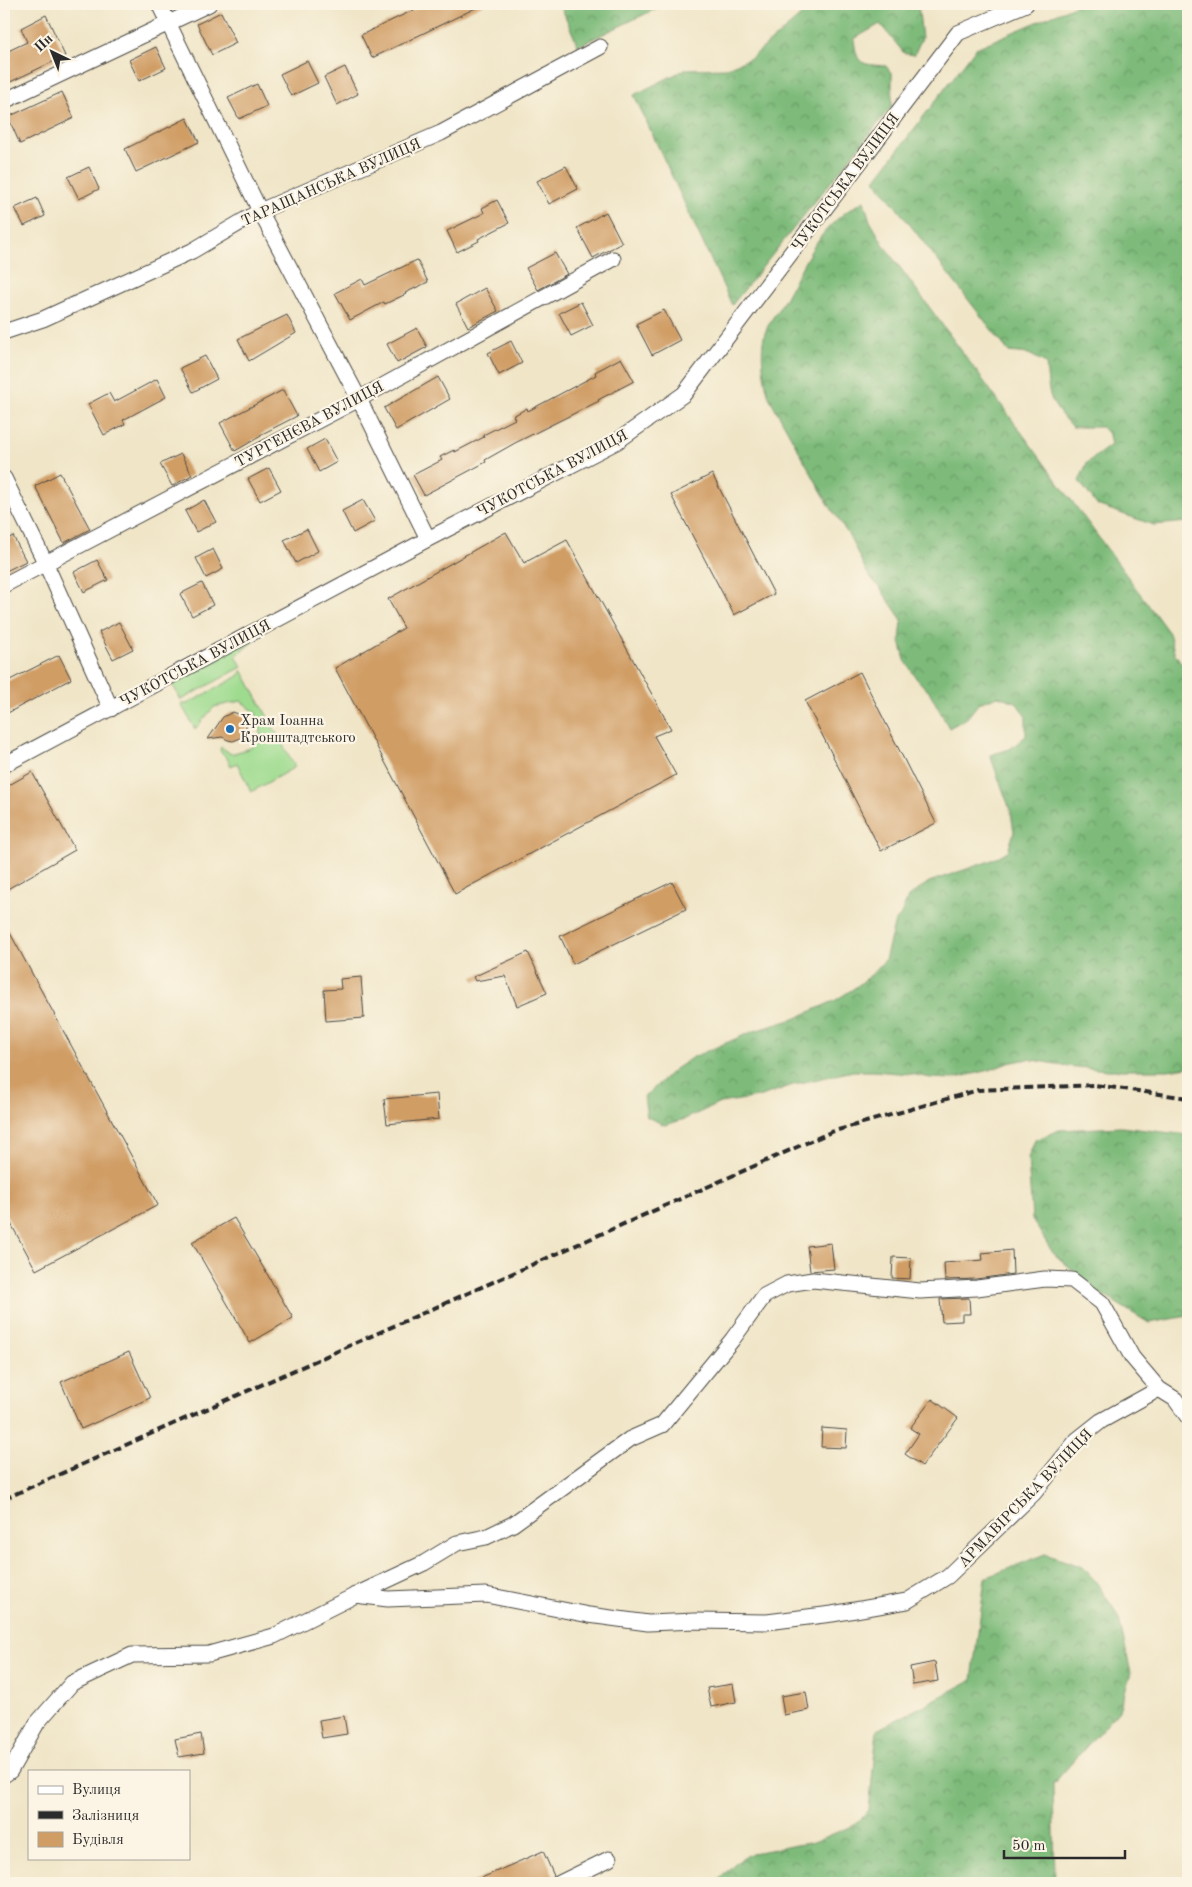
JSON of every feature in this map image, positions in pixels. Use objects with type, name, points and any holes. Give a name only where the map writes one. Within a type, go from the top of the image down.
[{"type":"street","points":[[159,4],[260,211],[358,399],[428,539]]},
{"type":"street","points":[[4,101],[208,4]]},
{"type":"street","name":"ЧУКОТСЬКА ВУЛИЦЯ","points":[[4,765],[428,539],[616,442],[684,394],[958,33],[1026,4]]},
{"type":"street","name":"ТАРАЩАНСЬКА ВУЛИЦЯ","points":[[4,332],[43,319],[192,251],[260,211],[441,133],[600,48]]},
{"type":"street","name":"ТУРГЕНЄВА ВУЛИЦЯ","points":[[4,585],[358,399],[613,259]]},
{"type":"street","points":[[4,478],[45,562],[111,708]]},
{"type":"street","points":[[4,1775],[10,1771],[37,1722],[72,1683],[132,1655],[208,1654],[274,1636],[424,1563],[457,1543],[486,1537],[513,1524],[630,1439],[662,1425],[732,1340],[764,1296],[787,1284],[813,1280],[920,1292],[978,1288],[1045,1279],[1072,1280],[1102,1303],[1132,1357],[1159,1389],[1175,1399],[1188,1417]]},
{"type":"street","name":"АРМАВІРСЬКА ВУЛИЦЯ","points":[[355,1595],[388,1599],[486,1595],[589,1615],[648,1623],[695,1621],[766,1622],[832,1614],[907,1601],[948,1576],[1034,1493],[1077,1440],[1101,1421],[1159,1389]]},
{"type":"street","points":[[560,1883],[609,1859]]},
{"type":"green space","points":[[560,4],[666,4],[578,46]]},
{"type":"green space","points":[[815,4],[918,4],[922,38],[914,55],[904,53],[880,24],[854,39],[861,62],[870,65],[886,66],[892,74],[892,106],[732,305],[634,95],[686,69],[727,68],[751,58]]},
{"type":"green space","points":[[1079,4],[1188,4],[1188,522],[1154,525],[1097,505],[1079,481],[1087,463],[1111,445],[1109,435],[1102,427],[1072,427],[1058,411],[1051,398],[1046,363],[1029,354],[1009,352],[875,180],[976,48]]},
{"type":"green space","points":[[864,201],[870,221],[885,247],[1169,633],[1175,654],[1188,672],[1188,1067],[1168,1070],[1108,1070],[1067,1066],[1028,1059],[952,1079],[931,1078],[911,1074],[853,1071],[796,1084],[758,1097],[720,1103],[685,1119],[665,1125],[647,1117],[644,1097],[675,1069],[693,1057],[754,1031],[794,1019],[836,1000],[856,987],[885,960],[895,921],[901,915],[908,897],[929,882],[990,861],[1008,851],[1014,832],[1011,812],[990,755],[1010,749],[1026,736],[1026,717],[1016,702],[998,696],[979,703],[967,718],[949,728],[930,693],[916,678],[905,660],[900,641],[902,620],[867,573],[850,537],[829,505],[769,397],[767,390],[762,348],[769,324],[817,242],[836,220]]},
{"type":"green space","points":[[253,636],[254,641],[236,655],[242,667],[181,700],[171,682]]},
{"type":"green space","points":[[242,670],[295,767],[251,792],[237,763],[231,766],[227,758],[220,751],[221,747],[231,754],[251,748],[261,733],[256,713],[241,701],[214,707],[195,729],[181,704],[187,704],[239,676]]},
{"type":"green space","points":[[1121,1127],[1188,1135],[1188,1316],[1149,1323],[1098,1292],[1053,1253],[1032,1219],[1028,1158],[1035,1140],[1059,1130]]},
{"type":"green space","points":[[1045,1554],[1083,1567],[1096,1582],[1118,1615],[1131,1673],[1119,1710],[1053,1784],[1055,1883],[719,1883],[720,1879],[734,1864],[752,1853],[814,1842],[854,1825],[869,1810],[877,1730],[972,1680],[985,1578]]},
{"type":"building","points":[[426,4],[484,4],[372,58],[361,35]]},
{"type":"building","points":[[221,12],[236,43],[212,55],[197,24]]},
{"type":"building","points":[[46,15],[65,56],[4,85],[4,53],[27,42],[21,28]]},
{"type":"building","points":[[156,47],[166,68],[139,81],[129,60]]},
{"type":"building","points":[[307,61],[318,83],[291,96],[280,74]]},
{"type":"building","points":[[345,67],[358,94],[337,105],[324,77]]},
{"type":"building","points":[[257,84],[267,106],[239,119],[228,98]]},
{"type":"building","points":[[62,92],[74,118],[20,144],[8,117]]},
{"type":"building","points":[[187,118],[199,142],[136,172],[125,149]]},
{"type":"building","points":[[566,166],[578,189],[549,204],[537,181]]},
{"type":"building","points":[[89,167],[99,189],[79,199],[68,177]]},
{"type":"building","points":[[37,198],[45,216],[24,226],[15,208]]},
{"type":"building","points":[[497,200],[509,223],[457,252],[447,231],[484,213],[482,208]]},
{"type":"building","points":[[606,212],[622,243],[593,258],[577,228]]},
{"type":"building","points":[[555,253],[567,274],[538,290],[526,268]]},
{"type":"building","points":[[417,260],[428,282],[350,320],[335,293],[362,279],[365,285]]},
{"type":"building","points":[[485,288],[498,311],[468,327],[456,304]]},
{"type":"building","points":[[581,302],[593,325],[571,336],[559,313]]},
{"type":"building","points":[[664,310],[680,340],[652,355],[636,324]]},
{"type":"building","points":[[287,315],[296,333],[249,361],[238,339]]},
{"type":"building","points":[[417,328],[427,347],[397,363],[387,344]]},
{"type":"building","points":[[511,341],[522,363],[499,375],[488,353]]},
{"type":"building","points":[[205,356],[217,379],[193,392],[180,368]]},
{"type":"building","points":[[621,358],[634,381],[599,401],[515,443],[485,460],[486,462],[424,495],[413,475],[442,460],[440,457],[454,450],[455,452],[515,419],[513,416],[527,408],[528,411],[596,375],[595,372]]},
{"type":"building","points":[[438,377],[450,399],[396,430],[384,408]]},
{"type":"building","points":[[157,379],[166,397],[123,420],[125,424],[104,435],[88,404],[109,393],[114,402]]},
{"type":"building","points":[[283,390],[297,416],[260,435],[235,451],[220,423]]},
{"type":"building","points":[[325,439],[337,462],[319,472],[307,449]]},
{"type":"building","points":[[181,454],[192,475],[172,486],[160,464]]},
{"type":"building","points":[[269,468],[281,490],[260,501],[248,479]]},
{"type":"building","points":[[60,473],[90,529],[64,543],[35,486]]},
{"type":"building","points":[[712,474],[774,594],[734,615],[671,495]]},
{"type":"building","points":[[204,500],[216,522],[196,532],[185,511]]},
{"type":"building","points":[[363,500],[375,521],[353,533],[342,511]]},
{"type":"building","points":[[307,529],[318,551],[296,563],[284,540]]},
{"type":"building","points":[[506,532],[524,563],[567,540],[671,729],[654,736],[676,775],[455,894],[335,668],[404,628],[388,599]]},
{"type":"building","points":[[13,536],[26,561],[4,572],[4,541]]},
{"type":"building","points":[[213,549],[223,569],[206,578],[196,558]]},
{"type":"building","points":[[97,560],[108,580],[84,592],[74,572]]},
{"type":"building","points":[[202,583],[213,605],[192,616],[180,594]]},
{"type":"building","points":[[119,622],[133,649],[113,659],[99,632]]},
{"type":"building","points":[[59,655],[71,679],[4,715],[4,683]]},
{"type":"building","points":[[860,672],[936,823],[881,851],[805,701]]},
{"type":"building","name":"Храм Іоанна Кронштадтського","points":[[233,712],[243,716],[246,721],[246,732],[243,737],[233,741],[222,737],[208,739],[223,717]]},
{"type":"building","points":[[32,772],[75,850],[4,891],[4,788]]},
{"type":"building","points":[[672,882],[686,909],[573,964],[560,936]]},
{"type":"building","points":[[4,922],[158,1205],[36,1270],[4,1211]]},
{"type":"building","points":[[528,952],[547,993],[517,1006],[505,976],[475,981],[473,977]]},
{"type":"building","points":[[361,977],[364,1018],[326,1021],[324,990],[341,989],[340,979]]},
{"type":"building","points":[[437,1094],[439,1119],[387,1124],[384,1099]]},
{"type":"building","points":[[234,1218],[293,1318],[250,1343],[192,1242]]},
{"type":"building","points":[[831,1243],[834,1269],[810,1271],[807,1246]]},
{"type":"building","points":[[1012,1250],[1013,1274],[976,1279],[945,1280],[944,1263],[983,1260],[982,1253]]},
{"type":"building","points":[[893,1257],[911,1258],[910,1279],[892,1278]]},
{"type":"building","points":[[969,1298],[970,1314],[962,1314],[962,1321],[942,1322],[940,1299]]},
{"type":"building","points":[[129,1352],[150,1398],[81,1429],[61,1382]]},
{"type":"building","points":[[932,1399],[958,1418],[922,1466],[905,1454],[919,1434],[910,1428]]},
{"type":"building","points":[[822,1428],[847,1430],[846,1448],[821,1447]]},
{"type":"building","points":[[935,1662],[938,1681],[913,1685],[910,1667]]},
{"type":"building","points":[[733,1684],[736,1702],[711,1707],[707,1688]]},
{"type":"building","points":[[806,1692],[809,1710],[784,1715],[781,1696]]},
{"type":"building","points":[[344,1716],[347,1734],[322,1738],[319,1720]]},
{"type":"building","points":[[201,1734],[204,1753],[179,1757],[175,1739]]},
{"type":"building","points":[[543,1851],[554,1876],[551,1880],[543,1883],[470,1883]]},
{"type":"railway","points":[[4,1499],[831,1132],[978,1090],[1095,1085],[1188,1098]]},
{"type":"place","name":"Храм Іоанна Кронштадтського","points":[[230,729]]}]
